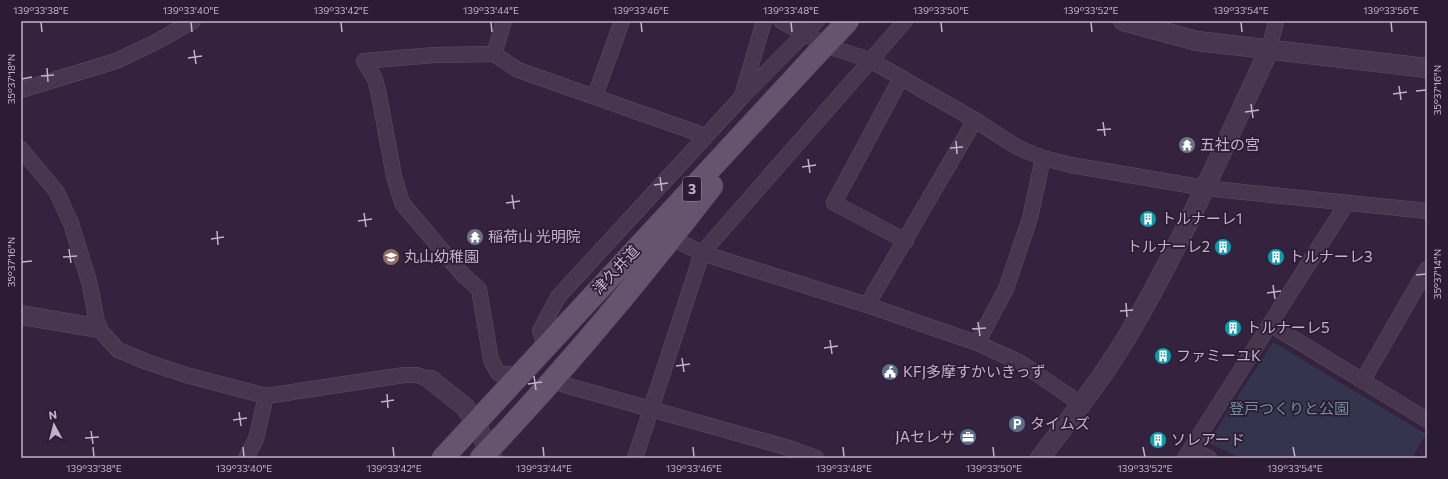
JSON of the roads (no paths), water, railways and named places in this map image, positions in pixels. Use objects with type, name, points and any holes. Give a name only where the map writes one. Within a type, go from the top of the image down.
[{"type":"main road","name":"津久井道","points":[[443,458],[518,375],[848,21]]},
{"type":"main road","name":"津久井道","points":[[488,455],[671,238],[790,84]]},
{"type":"street","points":[[21,90],[116,61],[156,42],[193,21]]},
{"type":"street","points":[[494,54],[504,21]]},
{"type":"street","points":[[595,96],[622,21]]},
{"type":"street","points":[[742,97],[764,21]]},
{"type":"street","points":[[781,21],[827,46],[870,60],[975,120],[1017,147],[1043,158],[1071,165],[1205,188],[1427,211]]},
{"type":"street","points":[[546,346],[540,331],[558,297],[742,97],[806,34],[817,21]]},
{"type":"street","points":[[635,458],[702,253],[905,21]]},
{"type":"street","points":[[1123,21],[1197,41],[1427,68]]},
{"type":"street","points":[[1040,458],[1081,404],[1126,338],[1166,265],[1205,188],[1269,50],[1276,21]]},
{"type":"street","points":[[518,375],[498,373],[491,360],[479,289],[463,275],[402,203],[394,176],[379,95],[375,80],[364,60],[434,55],[494,54],[518,70],[706,136]]},
{"type":"street","points":[[901,78],[834,203],[906,241]]},
{"type":"street","points":[[866,305],[906,241],[975,120]]},
{"type":"street","points":[[21,149],[56,191],[71,223],[90,285],[98,328],[118,350],[147,362],[186,375],[266,396],[404,375],[417,375],[432,380],[460,402],[475,422],[488,455]]},
{"type":"street","points":[[977,343],[1006,289],[1030,218],[1043,158]]},
{"type":"street","points":[[1209,458],[1188,454],[1347,203]]},
{"type":"street","points":[[671,238],[702,253],[866,305],[977,343],[1021,363],[1081,404]]},
{"type":"street","points":[[1364,380],[1427,270]]},
{"type":"street","points":[[21,315],[98,328]]},
{"type":"street","points":[[1270,324],[1364,380],[1427,420]]},
{"type":"street","points":[[551,381],[789,448],[816,458]]},
{"type":"street","points":[[246,458],[256,439],[266,396]]},
{"type":"place","name":"五社の宮","points":[[1187,145]]},
{"type":"place","name":"トルナーレ1","points":[[1148,219]]},
{"type":"place","name":"稲荷山 光明院","points":[[475,237]]},
{"type":"place","name":"トルナーレ2","points":[[1223,247]]},
{"type":"place","name":"丸山幼稚園","points":[[391,257]]},
{"type":"place","name":"トルナーレ3","points":[[1276,257]]},
{"type":"place","name":"トルナーレ5","points":[[1233,328]]},
{"type":"place","name":"ファミーユK","points":[[1163,356]]},
{"type":"place","name":"KFJ多摩すかいきっず","points":[[890,372]]},
{"type":"place","name":"タイムズ","points":[[1017,424]]},
{"type":"place","name":"JAセレサ","points":[[968,437]]},
{"type":"place","name":"ソレアード","points":[[1158,440]]},
{"type":"park label","name":"登戸つくりと公園","points":[[1289,409]]}]
